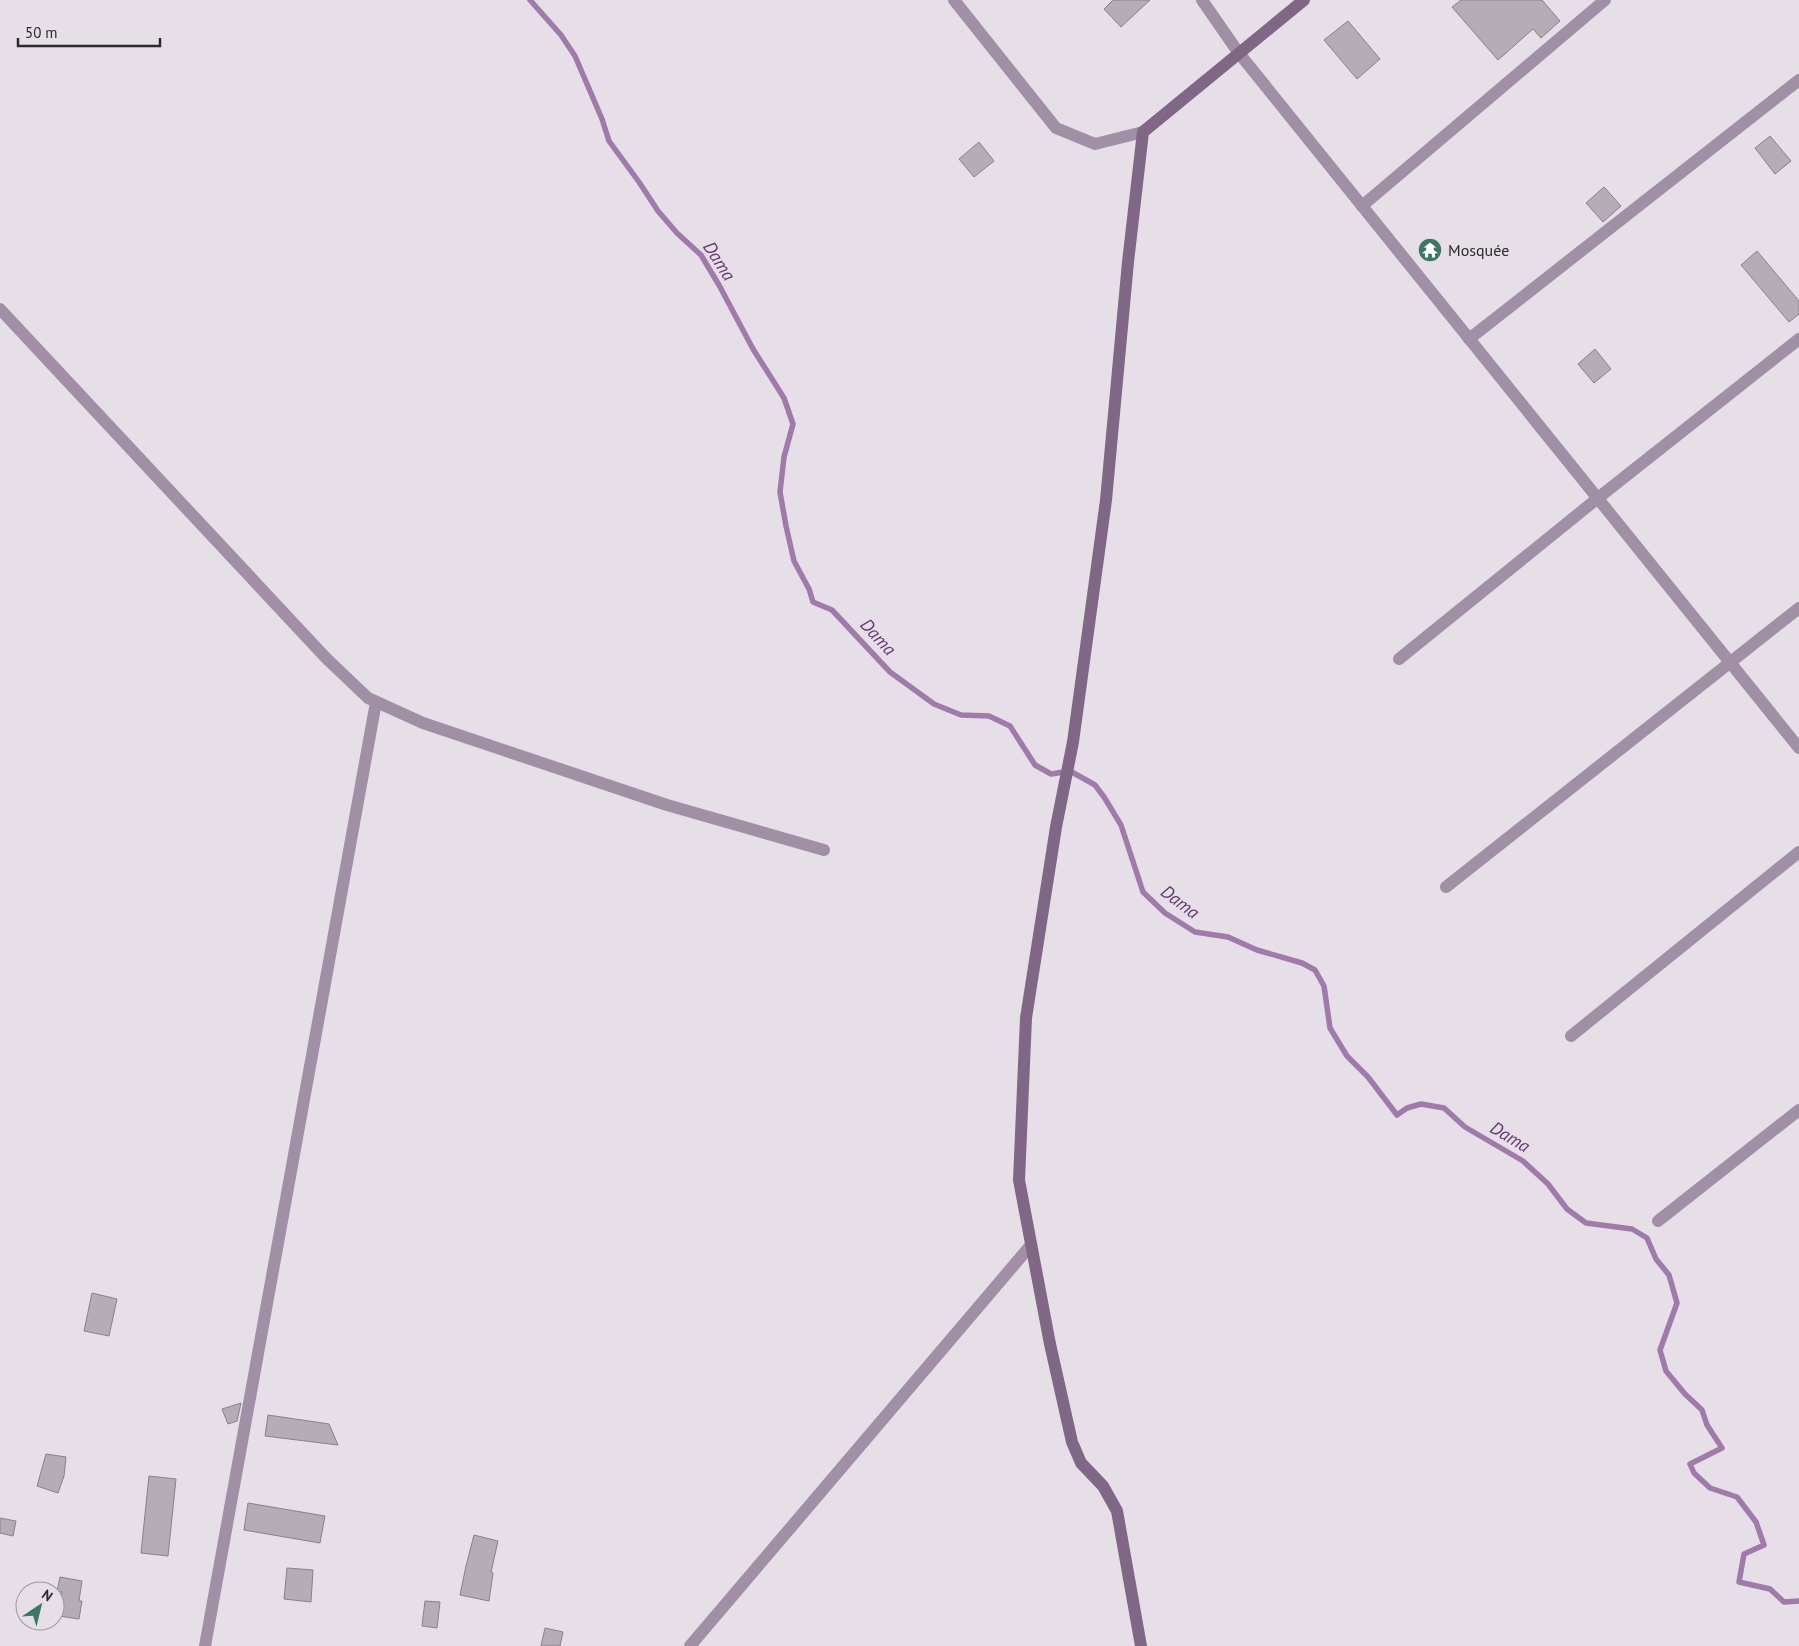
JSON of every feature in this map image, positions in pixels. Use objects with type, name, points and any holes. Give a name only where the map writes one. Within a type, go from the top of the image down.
[{"type":"street","points":[[954,0],[1056,128],[1095,144],[1143,132],[1238,52],[1304,0]]},
{"type":"street","points":[[1202,0],[1238,52],[1799,748]]},
{"type":"street","points":[[1362,206],[1605,0]]},
{"type":"street","points":[[1469,339],[1799,80]]},
{"type":"street","points":[[1141,1646],[1117,1511],[1103,1486],[1081,1463],[1072,1442],[1050,1344],[1019,1180],[1026,1018],[1056,827],[1073,742],[1106,500],[1128,262],[1143,132]]},
{"type":"street","points":[[0,309],[326,658],[368,698],[423,723],[630,792],[824,850]]},
{"type":"street","points":[[1399,659],[1799,339]]},
{"type":"street","points":[[1446,887],[1799,608]]},
{"type":"street","points":[[205,1646],[376,702]]},
{"type":"street","points":[[1571,1036],[1799,852]]},
{"type":"street","points":[[1658,1221],[1799,1110]]},
{"type":"street","points":[[690,1646],[1031,1245]]},
{"type":"building","points":[[1113,0],[1150,0],[1121,27],[1104,9]]},
{"type":"building","points":[[1461,0],[1542,0],[1560,21],[1541,38],[1533,29],[1498,60],[1452,7]]},
{"type":"building","points":[[1348,21],[1380,59],[1357,79],[1324,40]]},
{"type":"building","points":[[1770,136],[1791,161],[1775,174],[1755,148]]},
{"type":"building","points":[[979,142],[994,161],[974,177],[959,159]]},
{"type":"building","points":[[1604,187],[1621,206],[1603,222],[1586,203]]},
{"type":"building","points":[[1757,251],[1799,301],[1799,314],[1789,322],[1741,265]]},
{"type":"building","points":[[1595,349],[1611,369],[1594,383],[1578,364]]},
{"type":"building","points":[[92,1293],[117,1299],[109,1336],[84,1331]]},
{"type":"building","points":[[241,1403],[237,1421],[228,1424],[222,1409]]},
{"type":"building","points":[[268,1415],[329,1424],[338,1445],[265,1436]]},
{"type":"building","points":[[46,1454],[66,1457],[64,1476],[58,1493],[37,1486]]},
{"type":"building","points":[[149,1476],[176,1479],[168,1556],[141,1553]]},
{"type":"building","points":[[248,1503],[325,1516],[320,1543],[244,1530]]},
{"type":"building","points":[[0,1518],[16,1521],[13,1536],[0,1533]]},
{"type":"building","points":[[474,1535],[498,1541],[491,1572],[493,1573],[489,1601],[460,1595]]},
{"type":"building","points":[[287,1568],[313,1570],[311,1602],[284,1599]]},
{"type":"building","points":[[60,1577],[82,1581],[79,1601],[82,1601],[79,1619],[65,1617],[65,1581],[59,1581]]},
{"type":"building","points":[[425,1601],[440,1602],[437,1628],[422,1626]]},
{"type":"building","points":[[545,1628],[563,1632],[560,1646],[541,1646]]},
{"type":"waterway","name":"Dama","points":[[530,0],[561,35],[575,56],[602,119],[609,141],[658,211],[677,233],[701,255],[753,349],[784,398],[793,424],[784,457],[780,492],[794,561],[809,589],[813,602],[832,610],[890,672],[934,704],[961,715],[989,716],[1010,726],[1035,765],[1051,774],[1070,771],[1095,785],[1121,825],[1143,892],[1165,913],[1195,932],[1228,937],[1257,950],[1302,963],[1315,970],[1324,986],[1330,1028],[1347,1056],[1368,1077],[1397,1115],[1407,1108],[1421,1104],[1444,1108],[1465,1127],[1523,1161],[1548,1184],[1567,1209],[1586,1223],[1632,1229],[1647,1238],[1656,1259],[1669,1275],[1677,1303],[1660,1350],[1666,1371],[1685,1394],[1702,1410],[1707,1425],[1722,1448],[1690,1464],[1694,1473],[1710,1488],[1737,1497],[1756,1522],[1764,1545],[1744,1554],[1739,1582],[1770,1589],[1784,1602],[1799,1601]]},
{"type":"place","name":"Mosquée","points":[[1430,250]]}]
